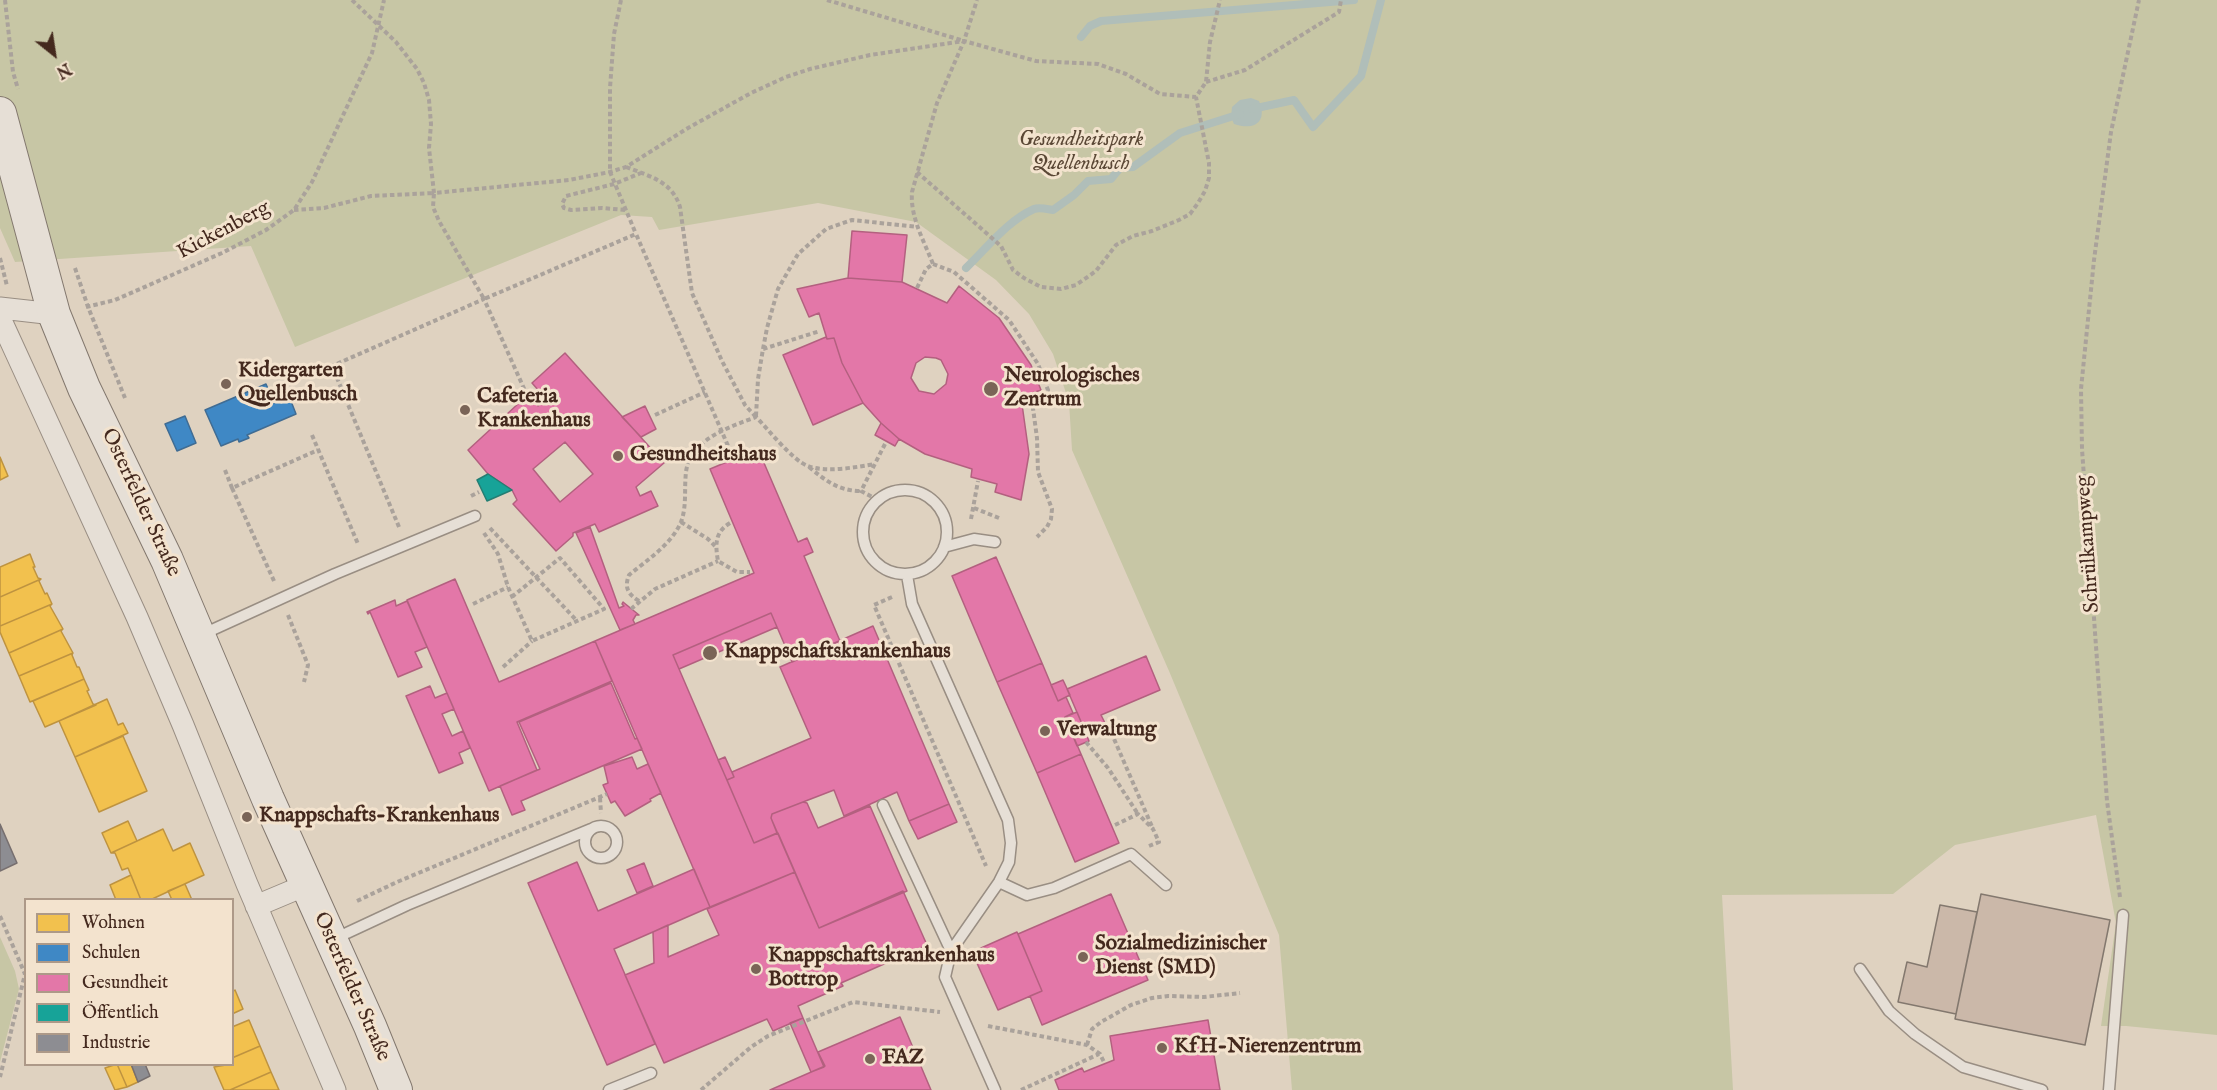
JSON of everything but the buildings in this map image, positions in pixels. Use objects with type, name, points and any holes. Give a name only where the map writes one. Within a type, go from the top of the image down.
[{"type":"main road","name":"Osterfelder Straße","points":[[0,113],[54,314],[84,388],[167,560],[396,1090]]},
{"type":"street","points":[[0,308],[54,314]]},
{"type":"street","points":[[0,318],[137,616],[256,906],[335,1090]]},
{"type":"street","name":"Osterfelder Straße","points":[[256,906],[306,885]]},
{"type":"lane","points":[[905,489],[928,497],[939,507],[947,526],[944,547],[940,556],[929,567],[907,575],[883,569],[872,560],[863,540],[863,525],[868,511],[878,500],[890,492],[905,489]]},
{"type":"lane","points":[[200,636],[365,561],[476,516]]},
{"type":"lane","points":[[944,547],[974,539],[996,542]]},
{"type":"lane","points":[[907,575],[912,604],[1008,820],[1011,843],[1009,862],[999,882],[951,951],[945,977],[995,1090]]},
{"type":"lane","points":[[882,805],[951,951]]},
{"type":"lane","points":[[331,940],[407,905],[591,829],[602,826],[610,829],[616,838],[615,849],[607,857],[595,857],[586,850],[587,833],[591,829]]},
{"type":"lane","points":[[567,839],[585,844]]},
{"type":"lane","points":[[999,882],[1027,895],[1054,888],[1131,854],[1166,885]]},
{"type":"lane","points":[[2109,1090],[2123,915]]},
{"type":"lane","points":[[1860,969],[1889,1011],[1915,1034],[1963,1067],[2042,1090]]},
{"type":"lane","points":[[609,1090],[651,1073]]},
{"type":"path","points":[[352,0],[396,42],[417,69],[424,83],[429,100],[431,124],[429,148],[434,193],[433,207],[484,299],[526,393]]},
{"type":"path","name":"Kickenberg","points":[[88,307],[115,300],[222,252],[266,230],[294,210],[312,182],[372,53],[384,0]]},
{"type":"path","points":[[621,0],[614,34],[610,88],[610,172],[732,455]]},
{"type":"path","points":[[826,0],[1036,61],[1098,64],[1126,74],[1160,94],[1196,97]]},
{"type":"path","points":[[977,0],[964,41],[938,103],[917,172],[911,201],[918,227],[933,264],[954,272],[1009,320],[1038,364],[1048,390],[1045,397],[1032,401]]},
{"type":"path","points":[[1206,82],[1245,70],[1340,12],[1341,0]]},
{"type":"path","name":"Schrülkampweg","points":[[2123,915],[2107,801],[2082,449],[2081,389],[2110,132],[2139,0]]},
{"type":"path","points":[[917,172],[1001,246],[1013,270],[1041,287],[1061,289],[1076,285],[1096,271],[1116,245],[1190,214],[1205,191],[1209,178],[1209,163],[1196,97],[1206,82],[1210,42],[1219,2]]},
{"type":"path","points":[[294,210],[324,208],[371,196],[434,193],[569,180],[610,172],[626,167],[688,128],[786,77],[870,55],[964,41]]},
{"type":"path","points":[[626,167],[666,184],[678,198],[692,293],[722,362],[745,405],[787,449],[830,484],[851,491],[861,491],[878,500]]},
{"type":"path","points":[[625,210],[602,208],[571,210],[562,206],[562,200],[566,196],[614,184],[641,172]]},
{"type":"path","points":[[756,417],[758,379],[767,328],[778,289],[798,254],[826,229],[852,220],[918,227]]},
{"type":"path","points":[[406,544],[332,366],[636,234]]},
{"type":"path","points":[[917,288],[926,270],[933,264]]},
{"type":"path","points":[[763,349],[820,331]]},
{"type":"path","points":[[655,415],[705,392]]},
{"type":"path","points":[[1029,394],[1037,438],[1038,472],[1052,509],[1052,519],[1037,537]]},
{"type":"path","points":[[639,601],[630,595],[626,582],[629,575],[670,540],[681,522],[688,462],[708,439],[756,417]]},
{"type":"path","points":[[312,435],[365,561]]},
{"type":"path","points":[[861,491],[885,444]]},
{"type":"path","points":[[232,488],[318,450]]},
{"type":"path","points":[[808,466],[840,469],[875,464]]},
{"type":"path","points":[[225,470],[282,599],[308,666],[304,682]]},
{"type":"path","points":[[974,508],[999,518]]},
{"type":"path","points":[[476,516],[493,530],[577,621]]},
{"type":"path","points":[[476,516],[498,554],[508,587],[532,641]]},
{"type":"path","points":[[681,522],[708,539],[715,547]]},
{"type":"path","points":[[730,523],[717,535],[715,547],[718,561],[737,572],[750,572]]},
{"type":"path","points":[[503,667],[532,641],[604,609],[560,558],[513,596]]},
{"type":"path","points":[[631,609],[665,584],[718,561]]},
{"type":"path","points":[[473,604],[508,587]]},
{"type":"path","points":[[909,589],[874,605],[988,871],[999,882]]},
{"type":"path","points":[[1101,724],[1108,724],[1159,842],[1131,854]]},
{"type":"path","points":[[1086,742],[1108,768],[1138,814],[1153,829]]},
{"type":"path","points":[[357,901],[607,794]]},
{"type":"path","points":[[1115,825],[1138,814]]},
{"type":"path","points":[[0,916],[24,972]]},
{"type":"path","points":[[0,1077],[24,978]]},
{"type":"path","points":[[1087,1045],[1092,1029],[1112,1014],[1142,1002],[1168,996],[1204,997],[1240,993]]},
{"type":"path","points":[[701,1090],[751,1047],[768,1036],[853,1002],[949,1013],[964,1020],[1003,1030],[1087,1045],[1100,1054],[1104,1062]]},
{"type":"path","points":[[1021,1090],[1100,1054]]},
{"type":"green space","name":"Gesundheitspark Quellenbusch","points":[[0,0],[2217,0],[2217,1035],[2126,1026],[2101,1026],[2116,923],[2096,815],[1955,845],[1893,894],[1722,895],[1733,1090],[1292,1090],[1279,935],[1169,671],[1072,450],[1069,402],[1053,354],[1029,314],[996,280],[916,222],[818,203],[659,230],[652,217],[621,215],[295,347],[251,246],[15,262],[0,228]]},
{"type":"green space","points":[[0,937],[15,971],[19,989],[0,1062]]},
{"type":"shaded area","points":[[1251,98],[1259,101],[1262,114],[1260,119],[1257,123],[1248,126],[1234,124],[1231,117],[1232,107],[1240,100]]},
{"type":"waterway","points":[[1081,37],[1090,26],[1101,21],[1354,0]]},
{"type":"waterway","points":[[1252,109],[1294,100],[1313,127],[1361,76],[1381,0]]},
{"type":"waterway","points":[[966,268],[1006,228],[1024,214],[1036,208],[1053,210],[1074,195],[1088,181],[1111,179],[1120,168],[1133,167],[1180,133],[1240,114]]},
{"type":"place","name":"Kidergarten Quellenbusch","points":[[226,384]]},
{"type":"place","name":"Neurologisches Zentrum","points":[[991,389]]},
{"type":"place","name":"Cafeteria Krankenhaus","points":[[465,410]]},
{"type":"place","name":"Gesundheitshaus","points":[[618,456]]},
{"type":"place","name":"Knappschaftskrankenhaus","points":[[710,653]]},
{"type":"place","name":"Verwaltung","points":[[1045,731]]},
{"type":"place","name":"Knappschafts-Krankenhaus","points":[[247,817]]},
{"type":"place","name":"Sozialmedizinischer Dienst (SMD)","points":[[1083,957]]},
{"type":"place","name":"Knappschaftskrankenhaus Bottrop","points":[[756,969]]},
{"type":"place","name":"KfH-Nierenzentrum","points":[[1162,1048]]},
{"type":"place","name":"FAZ","points":[[870,1059]]}]
